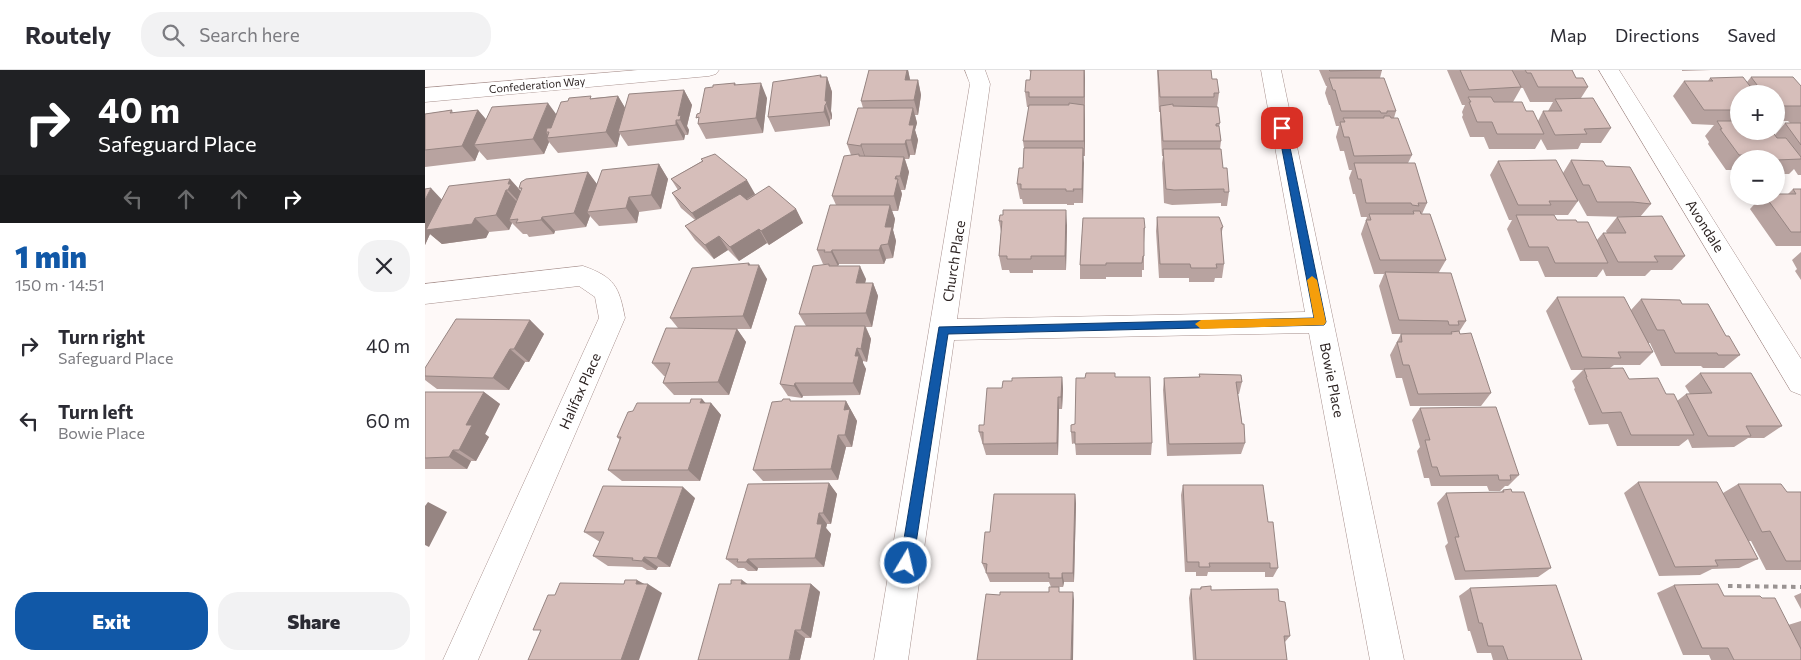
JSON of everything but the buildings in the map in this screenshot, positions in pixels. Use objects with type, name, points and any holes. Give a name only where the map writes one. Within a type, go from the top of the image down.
[{"type":"street","name":"Confederation Way","points":[[425,95],[709,70]]},
{"type":"street","name":"Church Place","points":[[891,660],[980,84],[975,70]]},
{"type":"street","name":"Bowie Place","points":[[1271,70],[1387,660]]},
{"type":"street","name":"Avondale","points":[[1609,70],[1801,383]]},
{"type":"street","name":"Halifax Place","points":[[425,294],[583,276],[607,292],[612,318],[460,660]]},
{"type":"street","points":[[943,330],[1320,322]]},
{"type":"path","points":[[1728,586],[1801,587]]},
{"type":"slow traffic","points":[[1201,324],[1320,322],[1312,280]]},
{"type":"route","points":[[906,563],[943,330],[1320,322],[1282,128]]}]
